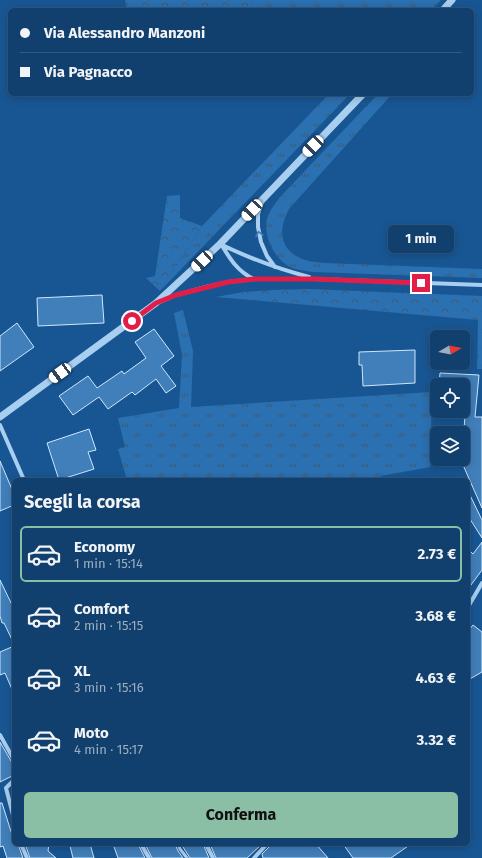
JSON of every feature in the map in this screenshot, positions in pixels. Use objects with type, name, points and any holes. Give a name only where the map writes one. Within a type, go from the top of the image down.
[{"type":"street","points":[[445,8],[452,0]]},
{"type":"street","points":[[0,417],[156,303],[220,244],[360,96]]},
{"type":"street","points":[[263,198],[258,214],[258,227],[261,242],[267,256],[275,267]]},
{"type":"street","points":[[220,244],[275,267],[315,279]]},
{"type":"street","points":[[220,244],[238,267],[246,275],[254,279]]},
{"type":"street","points":[[156,303],[176,295],[206,287],[228,282],[254,279],[315,279],[482,285]]},
{"type":"street","points":[[0,425],[23,478]]},
{"type":"street","points":[[470,604],[482,583]]},
{"type":"street","points":[[0,735],[12,756]]},
{"type":"street","points":[[12,782],[6,788],[12,811]]},
{"type":"street","points":[[22,846],[27,858]]},
{"type":"street","points":[[142,846],[149,858]]},
{"type":"street","points":[[207,846],[213,858]]},
{"type":"street","points":[[254,858],[265,846]]},
{"type":"lane","points":[[179,846],[187,858]]},
{"type":"green space","points":[[125,0],[251,0],[253,8],[127,8]]},
{"type":"green space","points":[[251,0],[441,0],[433,8],[253,8]]},
{"type":"green space","points":[[327,96],[348,96],[160,291],[202,226]]},
{"type":"green space","points":[[376,96],[390,96],[289,209],[282,228],[283,240],[293,254],[310,261],[324,263],[482,269],[482,278],[314,272],[290,267],[279,258],[271,246],[268,239],[266,225],[272,208],[280,197]]},
{"type":"green space","points":[[180,195],[180,218],[202,226],[160,291],[146,278],[155,276],[167,196]]},
{"type":"green space","points":[[308,289],[482,296],[482,369],[477,369],[478,320],[216,297],[243,292]]},
{"type":"green space","points":[[183,310],[193,351],[191,407],[430,392],[430,418],[431,418],[430,467],[381,476],[382,478],[126,478],[118,449],[125,447],[118,418],[179,408],[182,355],[174,313]]},
{"type":"building","points":[[102,295],[104,323],[38,326],[37,298]]},
{"type":"building","points":[[17,323],[34,347],[0,371],[0,336]]},
{"type":"building","points":[[154,329],[174,356],[161,366],[176,386],[166,393],[156,379],[135,395],[132,392],[108,409],[99,397],[73,415],[59,396],[88,376],[97,388],[122,371],[124,374],[146,358],[135,342]]},
{"type":"building","points":[[415,350],[415,383],[363,386],[362,365],[359,365],[359,352]]},
{"type":"building","points":[[440,373],[479,375],[475,417],[482,417],[482,508],[463,466],[470,466],[470,426],[464,426],[465,418],[470,418],[470,378],[440,378]]},
{"type":"building","points":[[89,429],[96,450],[88,452],[94,469],[65,478],[58,478],[47,443]]},
{"type":"building","points":[[0,461],[12,489],[12,506],[0,511]]},
{"type":"building","points":[[470,495],[482,520],[482,538],[470,519]]},
{"type":"building","points":[[482,542],[482,570],[470,586],[470,551],[473,554]]},
{"type":"building","points":[[0,580],[12,605],[12,640],[4,623],[2,623],[0,616]]},
{"type":"building","points":[[473,625],[482,632],[482,672],[470,679],[470,629]]},
{"type":"building","points":[[12,647],[12,689],[5,673],[0,675],[0,652]]},
{"type":"building","points":[[0,742],[12,763],[12,776],[0,782]]},
{"type":"building","points":[[0,803],[2,803],[12,835],[12,846],[19,846],[23,858],[7,858],[3,846],[0,847]]},
{"type":"building","points":[[26,846],[49,846],[48,851],[56,858],[30,858]]},
{"type":"building","points":[[70,846],[91,846],[94,858],[73,858]]},
{"type":"building","points":[[114,846],[139,846],[145,858],[118,858]]},
{"type":"building","points":[[146,846],[176,846],[183,858],[152,858]]},
{"type":"building","points":[[182,846],[204,846],[209,858],[190,858]]},
{"type":"building","points":[[211,846],[260,846],[247,858],[216,858]]},
{"type":"building","points":[[270,846],[318,846],[328,858],[263,858],[262,854]]},
{"type":"building","points":[[344,846],[408,846],[391,858],[353,858]]},
{"type":"route","points":[[132,321],[156,303],[176,295],[228,282],[254,279],[315,279],[421,283]]}]
